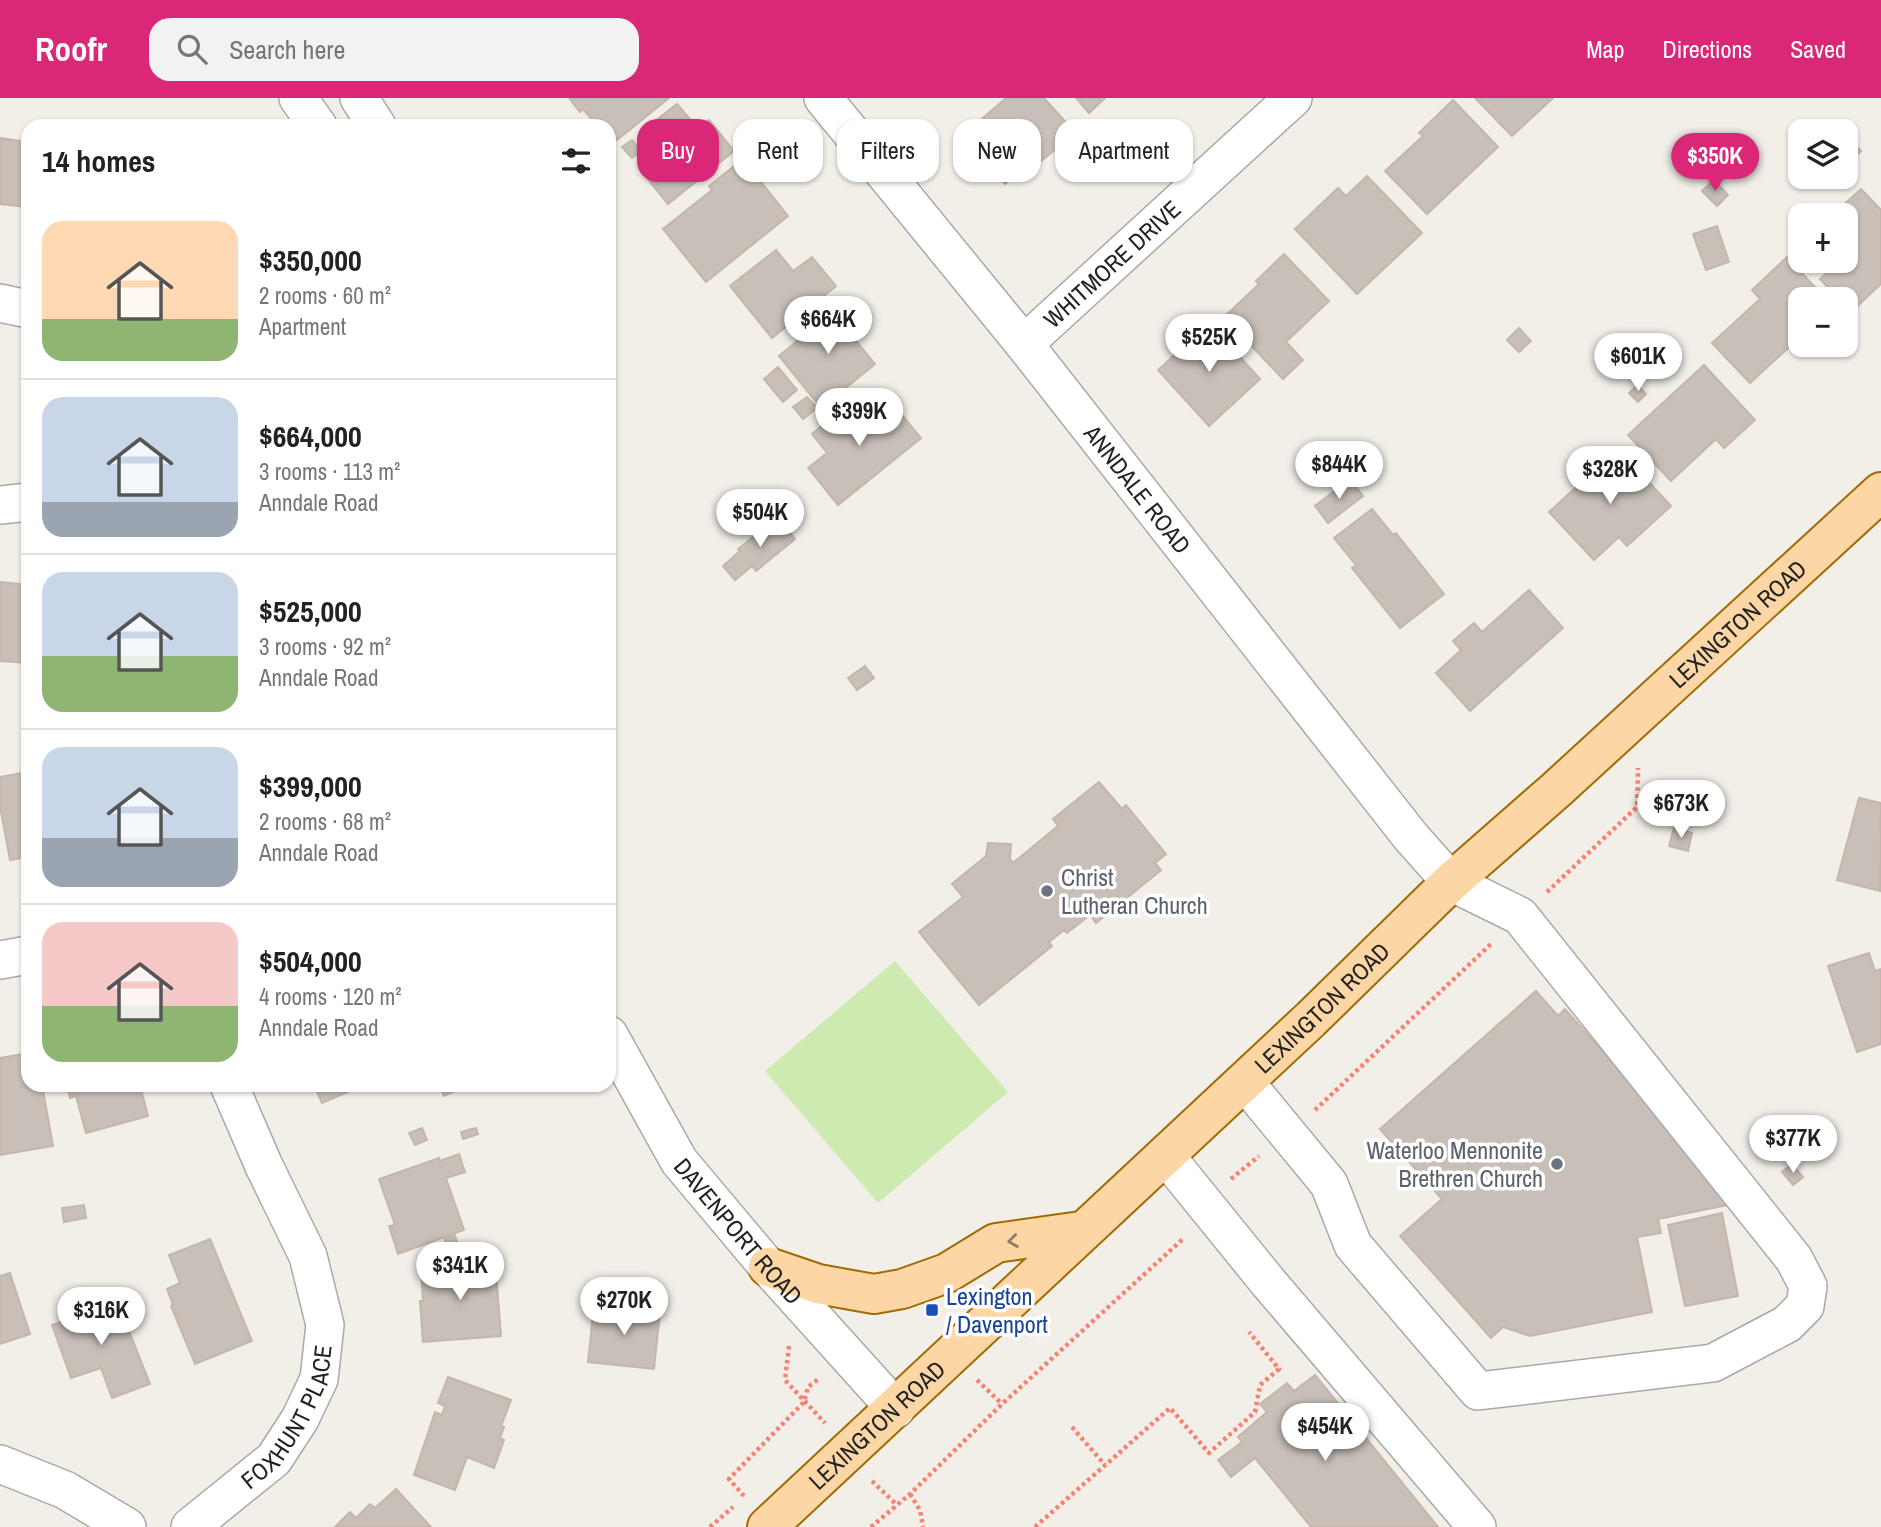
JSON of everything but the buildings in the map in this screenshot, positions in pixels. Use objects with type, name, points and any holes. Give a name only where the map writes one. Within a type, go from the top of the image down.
[{"type":"main road","name":"LEXINGTON ROAD","points":[[767,1527],[896,1409],[1081,1231],[1245,1082],[1451,882],[1556,790],[1881,492]]},
{"type":"main road","points":[[768,1267],[818,1284],[874,1294],[902,1289],[947,1273],[996,1243],[1081,1231]]},
{"type":"street","points":[[299,98],[313,119]]},
{"type":"street","points":[[359,98],[372,119]]},
{"type":"street","name":"ANNDALE ROAD","points":[[823,98],[1024,344],[1396,818],[1451,882]]},
{"type":"street","name":"WHITMORE DRIVE","points":[[1024,344],[1293,98]]},
{"type":"street","points":[[0,303],[21,308]]},
{"type":"street","points":[[0,505],[21,503]]},
{"type":"street","points":[[1245,1082],[1329,1184],[1353,1245],[1478,1391],[1713,1363],[1787,1324],[1805,1306],[1808,1286],[1794,1259],[1520,916],[1451,882]]},
{"type":"street","points":[[0,960],[21,956]]},
{"type":"street","name":"DAVENPORT ROAD","points":[[616,1048],[679,1161],[768,1267],[896,1409]]},
{"type":"street","name":"FOXHUNT PLACE","points":[[190,1527],[274,1458],[300,1419],[319,1379],[325,1325],[308,1256],[232,1092]]},
{"type":"street","points":[[1165,1155],[1268,1282],[1477,1527]]},
{"type":"street","points":[[0,1464],[65,1490],[127,1527]]},
{"type":"path","points":[[1035,1527],[1170,1408],[1209,1453],[1255,1412],[1260,1385],[1279,1369],[1249,1332]]},
{"type":"path","points":[[785,1380],[823,1421]]},
{"type":"path","points":[[980,1383],[1002,1404]]},
{"type":"path","points":[[710,1527],[746,1495],[729,1479],[804,1402],[807,1387]]},
{"type":"path","points":[[1072,1427],[1105,1465]]},
{"type":"path","points":[[871,1527],[946,1459]]},
{"type":"path","points":[[871,1480],[897,1505]]},
{"type":"path","points":[[910,1494],[920,1510],[923,1527]]},
{"type":"green space","points":[[895,961],[1008,1092],[878,1203],[765,1071]]},
{"type":"place","name":"Christ Lutheran Church","points":[[1047,891]]},
{"type":"place","name":"Waterloo Mennonite Brethren Church","points":[[1557,1164]]},
{"type":"place","name":"Lexington / Davenport","points":[[932,1310]]}]
